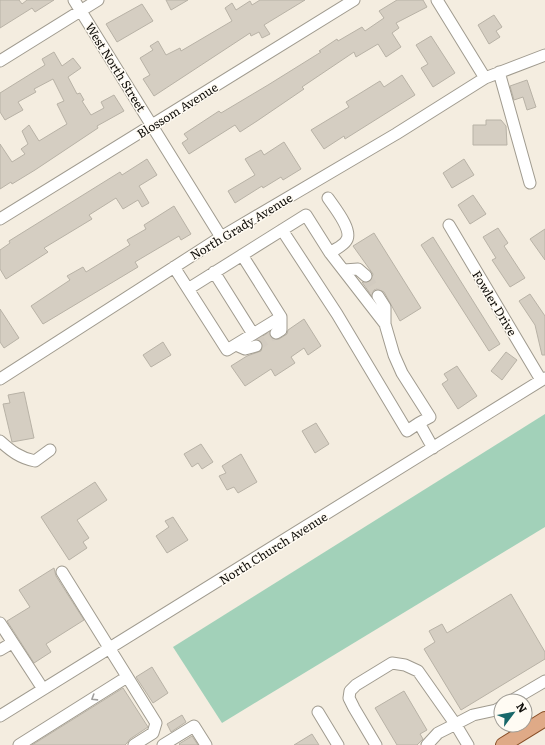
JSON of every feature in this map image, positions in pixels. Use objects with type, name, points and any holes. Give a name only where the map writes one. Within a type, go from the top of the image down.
[{"type":"main road","points":[[503,745],[539,722]]},
{"type":"main road","points":[[516,745],[539,722]]},
{"type":"street","name":"West North Street","points":[[74,0],[221,237]]},
{"type":"street","points":[[0,61],[98,0]]},
{"type":"street","name":"Blossom Avenue","points":[[0,219],[354,0]]},
{"type":"street","points":[[437,0],[485,78]]},
{"type":"street","name":"North Grady Avenue","points":[[0,379],[221,237],[396,134],[485,78],[545,55]]},
{"type":"street","points":[[499,72],[530,183]]},
{"type":"street","points":[[328,198],[346,225],[348,235],[346,241],[330,253]]},
{"type":"street","points":[[188,289],[306,216],[330,253],[385,324]]},
{"type":"street","name":"Fowler Drive","points":[[449,225],[543,379]]},
{"type":"street","points":[[282,230],[337,314],[407,431],[430,416],[402,372],[394,355],[385,324],[385,307],[378,296]]},
{"type":"street","points":[[242,255],[281,317],[281,330],[276,334]]},
{"type":"street","points":[[174,267],[227,350],[281,317]]},
{"type":"street","points":[[344,270],[358,269],[366,276]]},
{"type":"street","points":[[214,272],[254,334]]},
{"type":"street","points":[[236,345],[245,349],[256,346]]},
{"type":"street","name":"North Church Avenue","points":[[0,716],[543,379]]},
{"type":"street","points":[[419,424],[433,448]]},
{"type":"street","points":[[0,441],[24,459],[35,461],[50,450]]},
{"type":"street","points":[[62,572],[156,723],[153,733],[134,745]]},
{"type":"street","points":[[0,623],[42,689]]},
{"type":"street","points":[[0,650],[12,643]]},
{"type":"street","points":[[376,745],[349,698],[350,691],[356,685],[392,663],[405,665],[418,671],[456,725],[468,745]]},
{"type":"street","points":[[19,745],[127,677]]},
{"type":"street","points":[[525,693],[545,681]]},
{"type":"street","points":[[426,745],[438,733],[473,715],[493,711]]},
{"type":"street","points":[[318,712],[338,745]]},
{"type":"street","points":[[163,745],[194,726],[206,745]]},
{"type":"green space","points":[[545,414],[545,527],[222,723],[173,647]]},
{"type":"building","points":[[0,0],[19,0],[22,4],[27,0],[54,0],[35,12],[32,8],[0,28]]},
{"type":"building","points":[[166,0],[188,0],[171,10]]},
{"type":"building","points":[[260,0],[305,0],[264,25],[270,34],[262,38],[259,32],[251,36],[250,33],[154,96],[143,79],[150,75],[140,58],[153,50],[150,46],[158,41],[166,55],[180,48],[181,51],[232,21],[225,8],[232,3],[236,10],[250,1],[252,5]]},
{"type":"building","points":[[397,0],[423,0],[427,7],[396,23],[399,28],[392,33],[401,47],[386,57],[378,44],[356,57],[354,52],[302,87],[304,89],[240,132],[235,125],[189,154],[182,143],[188,139],[184,134],[219,111],[221,113],[268,85],[321,52],[319,51],[337,39],[338,41],[362,27],[365,31],[384,18],[379,11]]},
{"type":"building","points":[[142,4],[153,21],[117,42],[106,24]]},
{"type":"building","points":[[494,15],[502,27],[496,31],[500,37],[489,44],[478,25]]},
{"type":"building","points":[[431,36],[455,73],[433,87],[421,68],[428,64],[416,45]]},
{"type":"building","points":[[54,52],[62,66],[73,58],[81,68],[68,77],[77,94],[80,93],[84,100],[82,101],[91,115],[104,108],[101,102],[114,95],[124,111],[97,126],[98,128],[35,170],[12,184],[11,182],[0,189],[0,144],[12,162],[25,154],[21,149],[28,144],[22,131],[29,125],[39,141],[67,124],[57,104],[64,101],[53,79],[34,89],[36,92],[18,102],[23,110],[5,120],[0,112],[0,93],[45,65],[42,59]]},
{"type":"building","points":[[402,75],[415,95],[345,139],[344,136],[324,149],[311,130],[349,107],[346,102],[380,81],[384,87]]},
{"type":"building","points":[[527,80],[536,107],[527,110],[523,97],[514,100],[510,86]]},
{"type":"building","points":[[486,120],[501,120],[506,126],[507,145],[473,145],[473,125],[486,125]]},
{"type":"building","points":[[284,142],[301,169],[283,180],[281,177],[263,188],[262,186],[235,203],[228,191],[255,175],[245,159],[261,150],[264,155]]},
{"type":"building","points":[[147,159],[157,175],[139,186],[149,203],[142,207],[138,200],[123,209],[116,198],[89,215],[92,219],[44,248],[48,252],[6,279],[0,269],[0,250],[10,243],[9,241],[120,172],[122,175]]},
{"type":"building","points":[[464,159],[474,175],[452,188],[443,173]]},
{"type":"building","points":[[473,195],[486,214],[470,224],[458,205]]},
{"type":"building","points":[[174,206],[191,234],[181,240],[179,236],[135,262],[138,267],[43,324],[31,306],[70,280],[67,276],[83,267],[86,272],[130,245],[127,240],[146,229],[144,225]]},
{"type":"building","points":[[498,228],[508,243],[504,246],[525,278],[510,287],[492,260],[496,258],[483,237]]},
{"type":"building","points":[[545,229],[545,260],[530,239]]},
{"type":"building","points":[[374,233],[421,308],[400,321],[384,292],[377,289],[374,290],[371,295],[362,282],[368,283],[371,281],[373,274],[353,246]]},
{"type":"building","points":[[433,237],[500,344],[489,351],[421,245]]},
{"type":"building","points":[[530,294],[545,316],[545,355],[542,355],[535,325],[519,301]]},
{"type":"building","points":[[0,309],[19,338],[4,348],[0,342]]},
{"type":"building","points":[[304,319],[321,346],[308,355],[304,348],[291,357],[295,363],[275,376],[271,369],[245,386],[231,366],[247,356],[261,351],[263,344],[258,339],[269,332],[272,339],[279,339],[287,334],[288,330]]},
{"type":"building","points":[[163,342],[171,355],[151,367],[143,355]]},
{"type":"building","points":[[506,352],[517,360],[502,380],[491,371]]},
{"type":"building","points":[[457,366],[477,396],[458,409],[442,384],[448,380],[444,374]]},
{"type":"building","points":[[24,392],[34,438],[12,442],[3,404],[10,403],[8,395]]},
{"type":"building","points":[[316,423],[329,444],[315,453],[302,431]]},
{"type":"building","points":[[201,444],[213,462],[202,469],[198,463],[192,467],[184,454]]},
{"type":"building","points":[[241,454],[257,482],[238,493],[234,487],[227,490],[219,476],[226,473],[222,466]]},
{"type":"building","points":[[95,482],[107,500],[77,520],[89,538],[83,542],[87,548],[69,560],[41,517]]},
{"type":"building","points":[[173,517],[188,540],[167,553],[156,536],[169,527],[165,521]]},
{"type":"building","points":[[54,568],[56,576],[84,620],[46,644],[51,652],[34,663],[7,621],[30,607],[19,590]]},
{"type":"building","points":[[511,594],[545,652],[545,659],[461,710],[424,649],[435,642],[429,631],[442,624],[447,633]]},
{"type":"building","points":[[152,667],[168,693],[153,703],[136,677]]},
{"type":"building","points":[[123,688],[148,727],[130,739],[125,745],[32,745]]},
{"type":"building","points":[[404,691],[427,730],[420,734],[423,739],[417,745],[397,745],[375,708]]},
{"type":"building","points":[[182,715],[186,722],[171,732],[167,724]]},
{"type":"building","points":[[312,734],[319,745],[294,745]]},
{"type":"building","points":[[192,736],[198,745],[179,744]]},
{"type":"tunnel","points":[[366,276],[378,296]]},
{"type":"tunnel","points":[[256,346],[276,333]]}]
